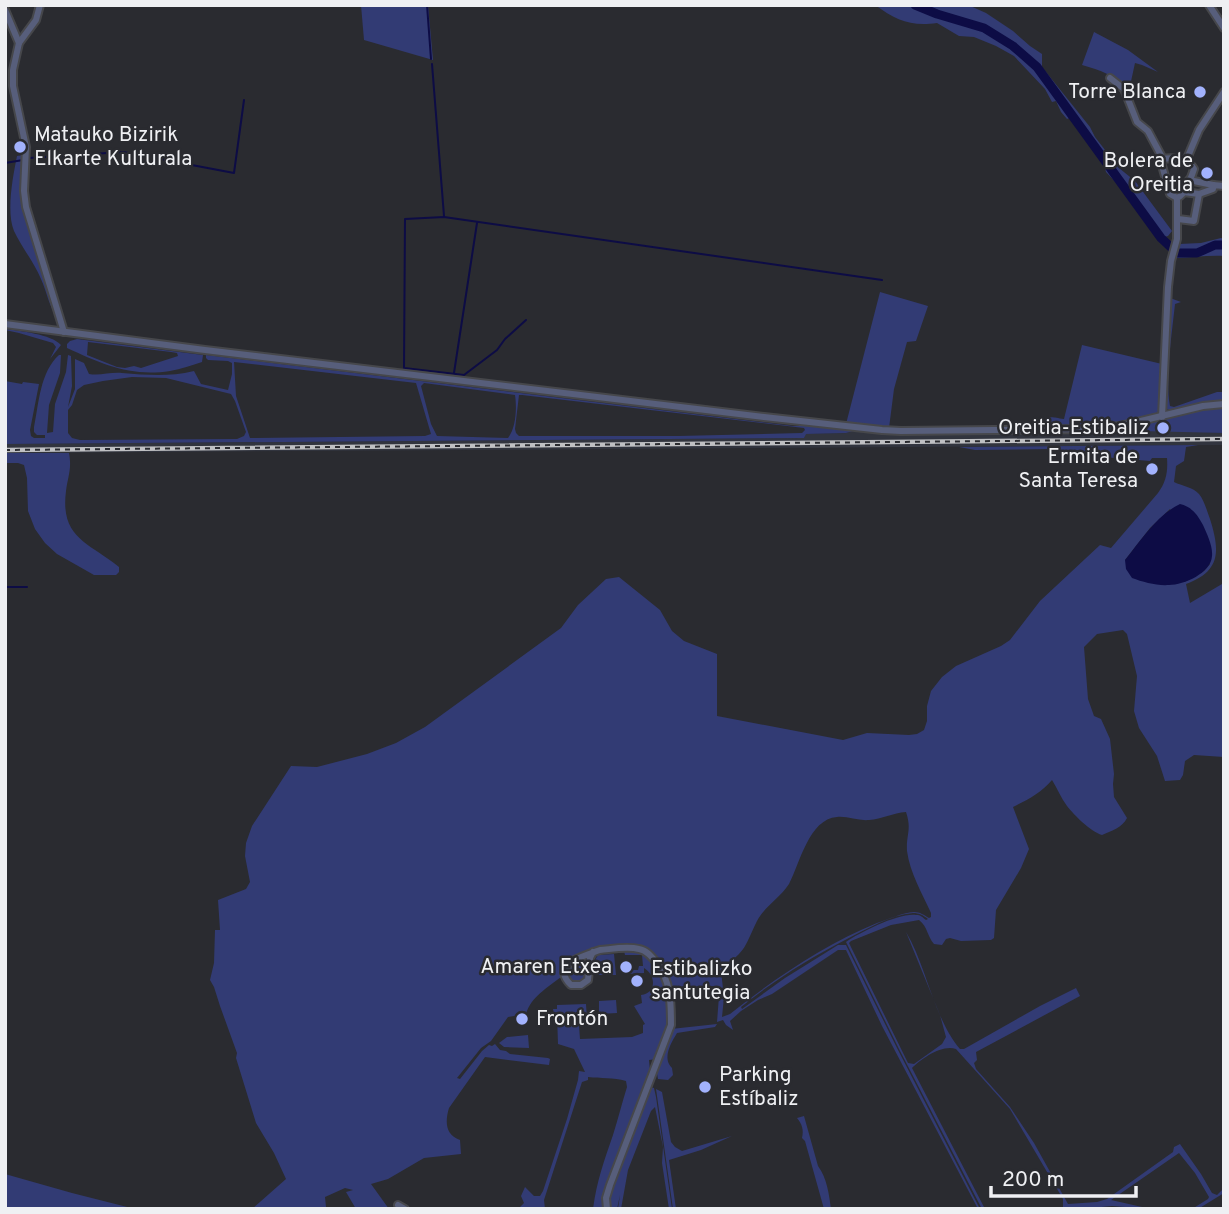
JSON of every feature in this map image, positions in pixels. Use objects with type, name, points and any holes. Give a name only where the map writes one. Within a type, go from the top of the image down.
[{"type":"street","points":[[40,5],[36,20],[19,43],[13,70],[13,86],[26,147],[26,207],[64,332]]},
{"type":"street","points":[[1209,5],[1224,28]]},
{"type":"street","points":[[5,10],[19,43]]},
{"type":"street","points":[[1110,78],[1125,89],[1137,122],[1148,131],[1163,159],[1162,170],[1170,194],[1177,198]]},
{"type":"street","points":[[1186,160],[1199,130],[1224,92]]},
{"type":"street","points":[[5,96],[15,96]]},
{"type":"street","points":[[1163,159],[1186,160],[1194,169],[1184,192],[1177,198]]},
{"type":"street","points":[[1189,180],[1224,186]]},
{"type":"street","points":[[1184,192],[1199,194],[1213,189],[1213,185]]},
{"type":"street","points":[[1178,219],[1194,221],[1199,194]]},
{"type":"street","points":[[1162,416],[1169,273],[1177,239],[1177,198]]},
{"type":"street","points":[[5,324],[709,411],[901,431],[1093,429],[1120,426],[1203,406],[1224,404]]},
{"type":"street","points":[[593,952],[586,983],[578,986],[568,982],[564,973],[567,964],[593,952],[634,948],[642,950],[649,953],[661,968],[668,985],[671,1025],[610,1185],[606,1198],[607,1209]]},
{"type":"shaded area","points":[[361,5],[428,5],[433,60],[364,40]]},
{"type":"shaded area","points":[[875,5],[968,5],[1013,31],[1042,54],[1042,67],[1119,168],[1135,181],[1172,231],[1168,236],[1158,239],[1124,191],[1106,172],[1103,160],[1072,117],[1067,119],[1056,101],[1052,102],[1045,89],[1014,56],[974,37],[959,36],[937,23],[904,21]]},
{"type":"shaded area","points":[[1094,32],[1128,50],[1158,72],[1135,63],[1130,86],[1137,88],[1136,91],[1128,91],[1113,77],[1082,65]]},
{"type":"shaded area","points":[[23,155],[22,200],[58,319],[12,223],[10,204],[14,173],[17,156]]},
{"type":"shaded area","points":[[1224,239],[1224,256],[1175,258],[1179,244],[1201,243]]},
{"type":"shaded area","points":[[880,292],[928,306],[916,341],[907,342],[894,389],[889,428],[846,424]]},
{"type":"shaded area","points":[[1170,298],[1181,302],[1175,304],[1168,382],[1170,406],[1174,407],[1217,392],[1224,392],[1224,400],[1179,410],[1166,409]]},
{"type":"shaded area","points":[[5,329],[43,336],[61,345],[50,359],[56,347],[53,343]]},
{"type":"shaded area","points":[[77,339],[203,355],[202,362],[170,371],[129,371],[104,364],[67,348],[70,341]],"holes":[[[88,342],[177,353],[178,356],[141,368],[117,367],[87,355]]]},
{"type":"shaded area","points":[[1082,345],[1162,364],[1159,411],[1121,423],[1041,427],[1050,417],[1064,419]]},
{"type":"shaded area","points":[[61,355],[60,373],[49,405],[47,433],[53,432],[55,404],[66,372],[68,355],[71,356],[72,386],[68,407],[75,389],[75,359],[84,363],[89,374],[167,375],[194,371],[201,384],[228,390],[232,363],[208,360],[206,355],[793,426],[857,430],[846,433],[806,434],[804,438],[5,444],[5,381],[39,384],[30,430],[34,438],[45,438],[45,435],[37,435],[34,432],[34,427],[41,388],[53,362]],"holes":[[[234,362],[416,383],[431,434],[250,438],[236,396]],[[132,377],[166,378],[231,394],[246,432],[237,439],[72,438],[68,433],[68,410],[77,390],[84,385]],[[424,383],[515,395],[515,418],[511,434],[508,438],[437,436],[421,386]],[[519,395],[522,395],[805,430],[802,433],[678,436],[519,436],[515,429]]]},
{"type":"shaded area","points":[[1224,406],[1224,433],[1139,431],[1154,421]]},
{"type":"shaded area","points":[[1117,429],[1224,433],[1224,445],[5,453],[5,444],[804,438],[805,434],[846,433],[857,430],[894,434],[1026,434]]},
{"type":"shaded area","points":[[1198,445],[1186,447],[1184,461],[1176,466],[1174,482],[1194,490],[1201,496],[1215,541],[1215,559],[1212,566],[1206,573],[1186,584],[1190,603],[1222,584],[1224,587],[1224,757],[1194,755],[1185,761],[1180,780],[1165,781],[1157,756],[1139,728],[1134,711],[1137,676],[1127,634],[1123,630],[1097,634],[1084,647],[1088,699],[1094,716],[1101,719],[1110,739],[1114,797],[1127,818],[1125,821],[1102,835],[1097,833],[1070,810],[1052,780],[1039,792],[1013,807],[1029,849],[996,910],[994,938],[961,941],[950,938],[942,945],[934,944],[919,920],[891,925],[849,943],[908,1063],[914,1064],[942,1044],[946,1037],[939,1014],[951,1037],[960,1049],[964,1049],[1076,988],[1080,996],[976,1052],[977,1060],[974,1063],[976,1069],[1010,1107],[1034,1143],[1068,1204],[1107,1199],[1173,1152],[1174,1147],[1180,1144],[1212,1193],[1217,1195],[1224,1188],[1224,1193],[1198,1209],[1192,1209],[1209,1197],[1179,1153],[1111,1200],[1151,1209],[1112,1206],[1060,1209],[1063,1207],[1063,1199],[1010,1109],[956,1049],[938,1050],[912,1068],[985,1209],[982,1209],[846,942],[900,917],[918,915],[926,920],[928,919],[922,915],[931,917],[907,851],[909,823],[906,812],[869,820],[837,817],[819,825],[807,843],[789,884],[760,916],[741,952],[723,966],[722,1017],[800,963],[838,941],[884,921],[806,962],[741,1007],[742,1009],[838,945],[846,945],[980,1209],[882,1026],[846,950],[838,950],[772,994],[741,1011],[730,1021],[733,1030],[723,1020],[717,1022],[718,986],[680,987],[672,990],[658,962],[646,951],[632,945],[597,947],[568,959],[562,965],[561,977],[536,998],[526,1014],[508,1017],[491,1041],[481,1048],[457,1078],[460,1079],[482,1051],[495,1044],[500,1050],[510,1054],[548,1058],[549,1065],[485,1057],[449,1108],[447,1127],[451,1135],[460,1140],[461,1154],[424,1158],[388,1179],[371,1184],[389,1209],[356,1209],[346,1192],[353,1190],[345,1188],[325,1197],[326,1207],[323,1209],[252,1209],[286,1179],[256,1123],[236,1058],[237,1053],[210,980],[214,963],[215,930],[220,930],[218,900],[246,889],[250,882],[245,856],[252,826],[291,766],[317,767],[367,754],[396,743],[425,727],[561,628],[578,605],[606,579],[619,577],[660,610],[672,631],[684,641],[717,654],[717,716],[843,740],[867,733],[917,734],[924,730],[931,691],[942,677],[956,666],[1010,640],[1040,601],[1100,545],[1111,548],[1158,493],[1167,472],[1167,458],[1152,458],[1150,461],[1052,449],[975,450],[959,447]],"holes":[[[1170,509],[1210,564],[1204,571],[1184,582],[1125,560],[1150,528]]]},
{"type":"shaded area","points":[[5,453],[69,453],[70,468],[65,507],[67,519],[79,537],[119,567],[116,575],[94,575],[57,554],[45,543],[35,529],[28,511],[24,465],[5,463]]},
{"type":"shaded area","points":[[1180,504],[1194,512],[1206,532],[1212,552],[1207,568],[1196,577],[1175,584],[1155,584],[1132,578],[1126,569],[1125,560],[1157,521]]},
{"type":"shaded area","points":[[906,932],[913,945],[935,1002]]},
{"type":"shaded area","points":[[624,951],[641,952],[649,956],[655,964],[667,996],[668,1018],[656,1059],[649,1060],[650,1071],[604,1193],[604,1209],[593,1209],[601,1171],[627,1087],[626,1081],[588,1077],[588,1080],[582,1082],[544,1200],[545,1209],[518,1209],[524,1203],[521,1196],[525,1187],[534,1196],[540,1196],[543,1191],[567,1119],[579,1071],[585,1072],[574,1049],[558,1044],[557,1015],[553,1009],[557,1009],[557,1005],[586,1004],[587,1019],[573,1020],[573,1025],[579,1025],[580,1039],[632,1037],[643,1033],[645,1024],[634,1006],[642,1003],[641,995],[650,991],[653,979],[644,968],[644,973],[628,974],[628,970],[638,970],[639,966],[643,966],[642,955],[625,955]]},
{"type":"shaded area","points":[[614,954],[616,975],[596,975],[595,960],[598,955]]},
{"type":"shaded area","points":[[587,958],[587,975],[582,982],[571,981],[567,972],[570,966]]},
{"type":"shaded area","points":[[616,1000],[617,1013],[599,1014],[599,1001]]},
{"type":"shaded area","points":[[717,1024],[715,1027],[677,1033],[668,1055],[673,1075],[668,1080],[658,1079],[656,1068],[671,1029]]},
{"type":"shaded area","points":[[528,1035],[529,1048],[504,1047],[499,1043],[507,1037]]},
{"type":"shaded area","points":[[650,1087],[654,1088],[656,1097],[672,1209],[669,1209],[662,1163],[663,1147],[655,1107],[651,1111],[628,1170],[621,1209],[618,1209],[620,1195],[617,1209],[609,1209],[611,1189]]},
{"type":"shaded area","points":[[656,1089],[662,1092],[671,1142],[675,1147],[682,1151],[732,1136],[669,1160],[676,1209],[673,1209]]},
{"type":"shaded area","points":[[804,1116],[818,1166],[827,1186],[831,1209],[824,1209],[802,1138],[802,1127],[797,1118]]},
{"type":"shaded area","points":[[5,1174],[72,1193],[135,1209],[5,1209]]},
{"type":"waterway","points":[[427,5],[431,59]]},
{"type":"waterway","points":[[915,5],[984,28],[1013,46],[1037,67],[1161,238],[1177,253],[1197,253],[1215,245],[1224,245]]},
{"type":"waterway","points":[[432,64],[444,216]]},
{"type":"waterway","points":[[29,158],[123,152],[234,173],[244,100]]},
{"type":"waterway","points":[[5,163],[23,160]]},
{"type":"waterway","points":[[526,320],[497,350],[464,375],[404,368],[405,219],[444,217],[882,280]]},
{"type":"waterway","points":[[454,373],[477,223]]},
{"type":"waterway","points":[[5,587],[27,587]]},
{"type":"railway","points":[[5,450],[1224,439]]},
{"type":"place","name":"Torre Blanca","points":[[1200,92]]},
{"type":"place","name":"Matauko Bizirik Elkarte Kulturala","points":[[20,147]]},
{"type":"place","name":"Bolera de Oreitia","points":[[1207,173]]},
{"type":"place","name":"Oreitia-Estibaliz","points":[[1163,428]]},
{"type":"place","name":"Ermita de Santa Teresa","points":[[1152,469]]},
{"type":"place","name":"Amaren Etxea","points":[[626,967]]},
{"type":"place","name":"Estibalizko santutegia","points":[[637,981]]},
{"type":"place","name":"Frontón","points":[[522,1019]]},
{"type":"place","name":"Parking Estíbaliz","points":[[705,1087]]}]
